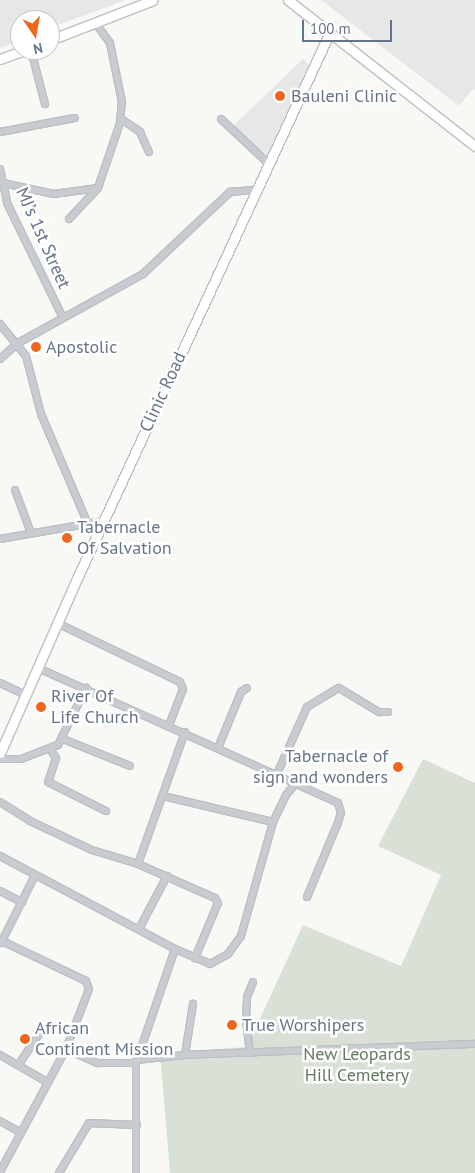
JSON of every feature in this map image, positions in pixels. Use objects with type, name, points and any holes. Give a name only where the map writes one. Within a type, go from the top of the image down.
[{"type":"street","points":[[60,36],[154,0]]},
{"type":"street","points":[[288,0],[329,34],[475,146]]},
{"type":"street","points":[[69,219],[98,188],[121,119],[122,102],[110,43],[95,22]]},
{"type":"street","name":"Clinic Road","points":[[0,753],[103,521],[329,34]]},
{"type":"street","points":[[34,60],[45,104]]},
{"type":"street","points":[[0,132],[76,118]]},
{"type":"street","points":[[221,118],[268,162]]},
{"type":"street","points":[[121,119],[140,132],[149,152]]},
{"type":"street","name":"MJ’s 1st Street","points":[[0,169],[13,217],[63,318]]},
{"type":"street","points":[[3,183],[54,194],[98,188]]},
{"type":"street","points":[[0,359],[18,343],[144,274],[230,192],[255,190]]},
{"type":"street","points":[[0,324],[18,343],[30,364],[41,414],[88,524]]},
{"type":"street","points":[[16,490],[31,533]]},
{"type":"street","points":[[0,538],[103,521]]},
{"type":"street","points":[[57,623],[180,682],[183,689],[169,726]]},
{"type":"street","points":[[38,668],[335,801],[341,808],[307,897]]},
{"type":"street","points":[[0,684],[26,695]]},
{"type":"street","points":[[0,759],[21,759],[50,749],[63,739],[86,688]]},
{"type":"street","points":[[218,748],[241,692],[246,688]]},
{"type":"street","points":[[278,774],[307,707],[339,688],[379,712],[388,712]]},
{"type":"street","points":[[138,864],[184,732]]},
{"type":"street","points":[[63,739],[130,766]]},
{"type":"street","points":[[50,749],[56,758],[48,782],[106,811]]},
{"type":"street","points":[[0,856],[175,949],[210,964],[220,961],[236,947],[246,922],[273,822],[286,795],[296,782]]},
{"type":"street","points":[[163,796],[273,822]]},
{"type":"street","points":[[0,802],[30,821],[85,846],[138,864],[217,900],[195,958]]},
{"type":"street","points":[[0,1172],[66,1049],[88,984],[1,943],[35,875]]},
{"type":"street","points":[[139,929],[167,876]]},
{"type":"street","points":[[0,891],[22,902]]},
{"type":"street","points":[[136,1173],[136,1062],[175,949]]},
{"type":"street","points":[[250,1053],[246,1019],[247,997],[253,982]]},
{"type":"street","points":[[185,1055],[193,1004]]},
{"type":"street","points":[[19,1064],[39,1034]]},
{"type":"street","points":[[66,1049],[98,1063],[136,1062],[185,1055],[475,1044]]},
{"type":"street","points":[[0,1055],[19,1064],[47,1082]]},
{"type":"street","points":[[0,1121],[20,1132]]},
{"type":"street","points":[[59,1173],[88,1123],[137,1125]]},
{"type":"shaded area","points":[[0,0],[126,0],[60,24],[60,10],[10,10],[10,44],[0,48]]},
{"type":"shaded area","points":[[321,0],[475,0],[475,90],[473,89],[459,106]]},
{"type":"shaded area","name":"Bauleni Clinic","points":[[303,59],[309,65],[269,156],[233,126]]},
{"type":"green space","name":"New Leopards Hill Cemetery","points":[[423,759],[475,783],[475,1173],[170,1173],[160,1053],[247,1047],[303,925],[401,966],[441,875],[378,846]]},
{"type":"place","name":"Bauleni Clinic","points":[[280,96]]},
{"type":"place","name":"Apostolic","points":[[36,347]]},
{"type":"place","name":"Tabernacle Of Salvation","points":[[67,538]]},
{"type":"place","name":"River Of Life Church","points":[[41,707]]},
{"type":"place","name":"Tabernacle of sign and wonders","points":[[398,767]]},
{"type":"place","name":"True Worshipers","points":[[232,1025]]},
{"type":"place","name":"African Continent Mission","points":[[25,1039]]}]
